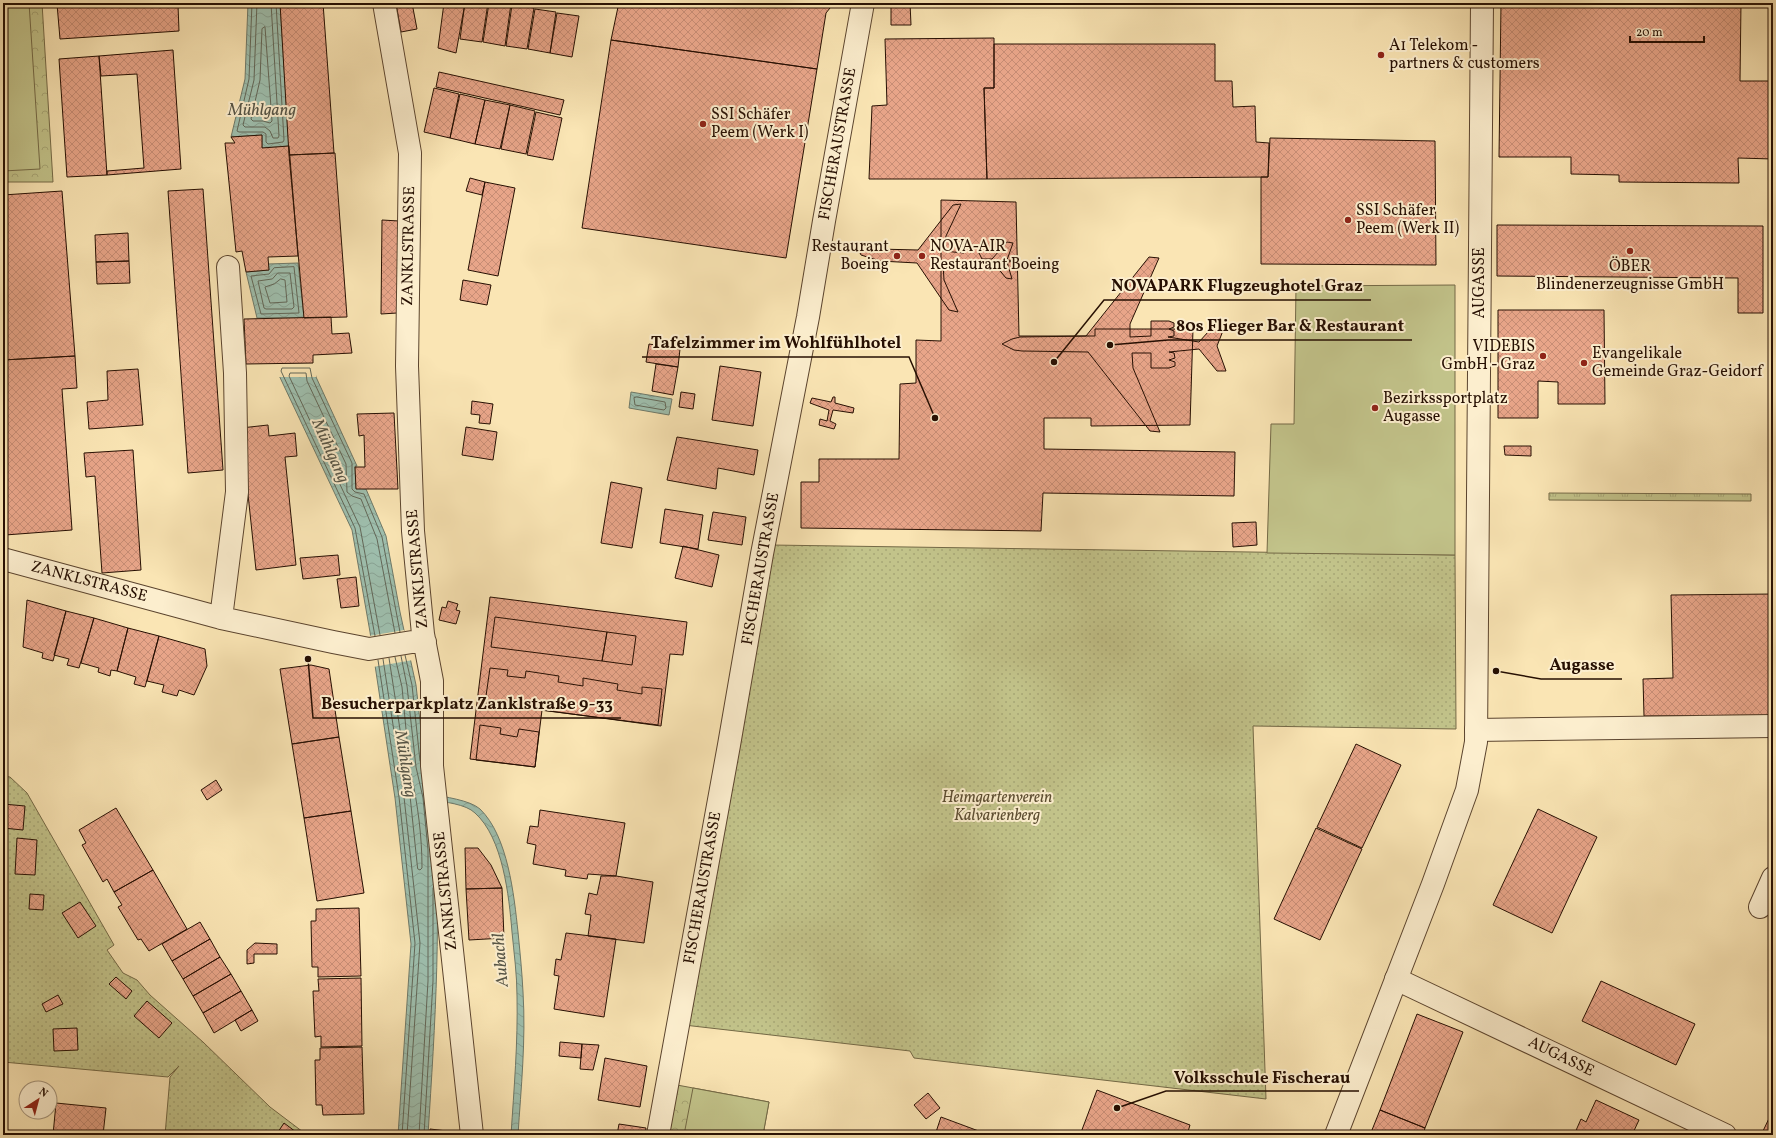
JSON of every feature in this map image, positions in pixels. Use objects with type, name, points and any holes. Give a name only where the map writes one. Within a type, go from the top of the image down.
[{"type":"street","name":"ZANKLSTRASSE","points":[[384,3],[410,153],[407,366],[418,642],[432,681],[432,766],[472,1135]]},
{"type":"street","name":"FISCHERAUSTRASSE","points":[[658,1135],[728,753],[762,554],[807,325],[863,3]]},
{"type":"street","name":"AUGASSE","points":[[1336,1135],[1433,884],[1467,790],[1476,742],[1482,3]]},
{"type":"street","points":[[221,618],[237,492],[235,373],[228,267]]},
{"type":"street","name":"ZANKLSTRASSE","points":[[3,559],[221,618],[369,649],[418,642]]},
{"type":"street","points":[[1476,730],[1773,726]]},
{"type":"street","points":[[1760,907],[1773,878]]},
{"type":"street","name":"AUGASSE","points":[[1396,979],[1725,1135]]},
{"type":"green space","points":[[3,3],[42,3],[53,182],[3,182]]},
{"type":"green space","points":[[3,3],[29,3],[40,169],[3,171]]},
{"type":"green space","name":"Bezirkssportplatz Augasse","points":[[1455,285],[1455,555],[1267,553],[1271,424],[1294,424],[1296,286]]},
{"type":"green space","points":[[1549,493],[1751,494],[1751,501],[1549,500]]},
{"type":"green space","name":"Heimgartenverein Kalvarienberg","points":[[771,545],[1455,555],[1456,729],[1253,726],[1266,1099],[914,1058],[910,1051],[684,1025]]},
{"type":"green space","points":[[3,776],[10,777],[27,793],[114,945],[107,950],[123,973],[137,980],[150,995],[203,1042],[270,1107],[307,1135],[165,1135],[170,1077],[179,1066],[168,1077],[3,1062]]},
{"type":"green space","points":[[677,1085],[769,1102],[763,1135],[667,1135]]},
{"type":"green space","points":[[693,1088],[769,1102],[763,1135],[684,1135]]},
{"type":"water","name":"Mühlgang","points":[[248,3],[280,3],[289,146],[262,148],[262,135],[231,137],[245,79]]},
{"type":"water","points":[[298,263],[304,318],[257,318],[246,272],[269,270],[268,264]]},
{"type":"water","name":"Mühlgang","points":[[291,363],[313,363],[316,377],[357,466],[355,466],[356,488],[366,489],[386,536],[400,612],[416,685],[425,766],[431,794],[464,801],[480,809],[490,821],[497,834],[508,867],[514,901],[524,1010],[524,1046],[518,1135],[511,1135],[517,1013],[515,964],[509,902],[503,868],[492,837],[485,824],[475,813],[461,805],[432,800],[437,884],[437,968],[428,1135],[398,1135],[411,944],[395,798],[370,632],[352,530],[276,369]]},
{"type":"water","points":[[631,392],[672,399],[669,415],[629,408]]},
{"type":"pier","points":[[313,361],[315,362],[317,371],[316,377],[278,377],[272,364],[313,363]]},
{"type":"pier","points":[[404,630],[407,634],[413,660],[373,667],[369,636]]},
{"type":"building","points":[[280,3],[323,3],[334,153],[289,155]]},
{"type":"building","points":[[396,3],[412,3],[417,29],[401,32]]},
{"type":"building","points":[[444,3],[465,3],[456,53],[438,48]]},
{"type":"building","points":[[465,3],[488,3],[482,42],[460,39]]},
{"type":"building","points":[[489,3],[511,4],[505,46],[483,42]]},
{"type":"building","name":"SSI Schäfer Peem (Werk I)","points":[[625,3],[834,3],[826,13],[817,69],[611,40],[618,7]]},
{"type":"building","points":[[891,3],[910,3],[911,25],[891,25]]},
{"type":"building","points":[[1501,3],[1741,3],[1740,81],[1773,81],[1773,159],[1738,158],[1739,183],[1619,182],[1619,175],[1571,174],[1571,157],[1499,157]]},
{"type":"building","points":[[57,4],[178,5],[179,31],[60,39]]},
{"type":"building","points":[[512,5],[534,8],[527,49],[506,46]]},
{"type":"building","points":[[535,9],[556,12],[550,53],[528,49]]},
{"type":"building","points":[[557,13],[579,16],[572,57],[550,53]]},
{"type":"building","points":[[994,38],[994,88],[984,88],[987,179],[869,179],[872,106],[887,105],[885,39]]},
{"type":"building","name":"SSI Schäfer Peem (Werk I)","points":[[611,40],[817,69],[786,258],[582,228]]},
{"type":"building","points":[[994,44],[1215,44],[1215,81],[1232,81],[1233,107],[1255,106],[1256,142],[1269,143],[1268,177],[987,179],[984,88],[994,88]]},
{"type":"building","points":[[173,50],[181,169],[107,175],[107,171],[144,168],[137,74],[101,76],[99,56]]},
{"type":"building","points":[[99,56],[107,175],[67,177],[59,59]]},
{"type":"building","points":[[439,72],[564,100],[560,115],[436,87]]},
{"type":"building","points":[[434,88],[459,94],[450,138],[424,132]]},
{"type":"building","points":[[460,94],[485,100],[475,144],[450,138]]},
{"type":"building","points":[[485,100],[510,105],[500,149],[475,144]]},
{"type":"building","points":[[510,105],[535,111],[526,154],[501,149]]},
{"type":"building","points":[[536,112],[562,118],[553,160],[527,155]]},
{"type":"building","points":[[262,135],[262,148],[289,146],[298,256],[268,257],[269,270],[246,272],[242,251],[236,252],[225,143],[235,143],[231,137]]},
{"type":"building","name":"SSI Schäfer Peem (Werk II)","points":[[1270,138],[1435,141],[1436,265],[1261,264],[1261,177],[1268,177]]},
{"type":"building","points":[[335,153],[347,317],[304,318],[289,155]]},
{"type":"building","points":[[470,178],[485,182],[482,195],[466,191]]},
{"type":"building","points":[[485,182],[515,188],[498,276],[468,270]]},
{"type":"building","points":[[203,189],[223,470],[188,473],[168,191]]},
{"type":"building","points":[[62,191],[75,356],[3,360],[3,195]]},
{"type":"building","points":[[941,200],[1016,202],[1019,336],[1095,336],[1095,329],[1193,329],[1190,425],[1091,426],[1091,418],[1044,418],[1044,449],[1235,452],[1234,496],[1043,493],[1041,531],[801,528],[801,482],[819,482],[819,459],[899,459],[900,384],[916,383],[916,340],[941,341]]},
{"type":"building","name":"NOVA-AIR Restaurant Boeing","points":[[961,204],[946,236],[943,251],[964,253],[964,251],[961,251],[961,247],[976,247],[981,249],[981,251],[978,251],[982,259],[992,259],[1007,242],[1013,243],[1007,260],[1017,261],[1007,262],[1012,279],[1006,278],[992,261],[980,263],[978,265],[980,268],[975,269],[960,269],[960,265],[965,266],[965,264],[943,263],[944,280],[958,312],[949,310],[917,263],[880,261],[861,255],[860,253],[878,249],[918,250],[953,205]]},
{"type":"building","points":[[382,220],[399,221],[397,313],[381,314]]},
{"type":"building","name":"ÖBER Blindenerzeugnisse GmbH","points":[[1497,225],[1763,226],[1763,313],[1738,313],[1738,278],[1497,276]]},
{"type":"building","points":[[128,233],[129,261],[96,262],[95,235]]},
{"type":"building","points":[[1149,257],[1159,258],[1130,324],[1130,337],[1151,336],[1151,321],[1169,321],[1174,323],[1174,327],[1169,329],[1174,331],[1174,336],[1168,337],[1199,342],[1217,322],[1226,323],[1217,346],[1226,371],[1217,371],[1199,349],[1169,352],[1174,353],[1175,358],[1169,360],[1175,362],[1175,366],[1169,368],[1151,368],[1151,353],[1132,353],[1133,368],[1160,432],[1150,431],[1088,352],[1022,351],[1014,350],[1002,344],[1020,337],[1086,336]]},
{"type":"building","points":[[129,261],[130,283],[97,284],[96,262]]},
{"type":"building","points":[[463,280],[491,285],[487,305],[460,300]]},
{"type":"building","points":[[1498,310],[1604,310],[1605,404],[1558,404],[1558,382],[1538,381],[1538,418],[1498,418]]},
{"type":"building","points":[[331,317],[332,334],[349,333],[352,353],[313,355],[313,363],[246,364],[244,319]]},
{"type":"building","points":[[649,344],[680,349],[678,367],[646,362]]},
{"type":"building","points":[[75,356],[77,388],[62,389],[72,530],[5,535],[3,510],[3,360]]},
{"type":"building","points":[[656,364],[678,367],[673,395],[652,391]]},
{"type":"building","points":[[720,366],[761,372],[753,426],[712,420]]},
{"type":"building","points":[[138,369],[143,425],[89,429],[87,402],[108,400],[107,371]]},
{"type":"building","points":[[681,392],[695,394],[693,409],[679,407]]},
{"type":"building","points":[[833,397],[835,397],[835,403],[854,408],[853,413],[833,410],[830,421],[836,424],[834,429],[819,425],[820,419],[827,421],[829,410],[810,403],[812,398],[831,402]]},
{"type":"building","points":[[472,401],[493,404],[490,424],[479,423],[480,415],[471,414]]},
{"type":"building","points":[[394,413],[398,489],[356,489],[355,467],[365,467],[364,435],[359,436],[357,414]]},
{"type":"building","points":[[268,425],[269,436],[295,433],[297,456],[285,457],[296,565],[256,570],[241,428]]},
{"type":"building","points":[[466,427],[497,432],[493,460],[462,455]]},
{"type":"building","points":[[677,437],[758,450],[754,475],[718,468],[716,489],[667,480]]},
{"type":"building","points":[[1504,446],[1531,446],[1531,456],[1505,455]]},
{"type":"building","points":[[133,450],[141,570],[102,573],[95,476],[86,477],[84,453]]},
{"type":"building","points":[[611,482],[642,488],[632,548],[601,543]]},
{"type":"building","points":[[665,509],[703,515],[698,549],[660,543]]},
{"type":"building","points":[[713,512],[746,517],[742,545],[708,540]]},
{"type":"building","points":[[1256,522],[1257,545],[1233,547],[1232,523]]},
{"type":"building","points":[[683,546],[719,555],[712,587],[675,578]]},
{"type":"building","points":[[338,555],[340,575],[303,579],[300,558]]},
{"type":"building","points":[[356,577],[359,606],[341,608],[337,579]]},
{"type":"building","points":[[1773,594],[1773,715],[1644,716],[1643,679],[1673,678],[1671,595]]},
{"type":"building","points":[[490,597],[687,622],[683,655],[670,654],[661,726],[542,710],[535,767],[470,759]]},
{"type":"building","points":[[27,600],[66,611],[53,661],[42,658],[43,653],[23,647]]},
{"type":"building","points":[[448,601],[458,604],[456,610],[460,611],[456,624],[439,620],[442,607],[446,608]]},
{"type":"building","points":[[66,611],[94,618],[79,668],[67,665],[69,659],[54,655]]},
{"type":"building","points":[[495,617],[607,632],[602,661],[491,647]]},
{"type":"building","points":[[94,618],[128,628],[117,671],[111,670],[110,676],[98,672],[99,668],[81,663]]},
{"type":"building","points":[[128,628],[159,636],[145,687],[134,684],[136,677],[117,671]]},
{"type":"building","points":[[607,632],[636,636],[632,665],[602,661]]},
{"type":"building","points":[[159,636],[205,649],[207,666],[194,695],[179,690],[177,696],[162,692],[164,685],[147,681]]},
{"type":"building","points":[[311,665],[329,669],[339,737],[292,744],[280,669]]},
{"type":"building","points":[[490,668],[508,670],[507,676],[525,678],[526,671],[559,676],[558,682],[583,686],[583,678],[618,684],[617,690],[642,694],[642,687],[662,689],[658,725],[485,703]]},
{"type":"building","points":[[480,725],[501,728],[500,734],[517,737],[519,729],[539,732],[535,767],[476,760]]},
{"type":"building","points":[[339,737],[351,811],[304,818],[292,744]]},
{"type":"building","points":[[1356,744],[1401,765],[1362,848],[1317,827]]},
{"type":"building","points":[[216,780],[222,790],[207,800],[201,790]]},
{"type":"building","points":[[3,804],[25,806],[23,830],[3,828]]},
{"type":"building","points":[[116,808],[153,870],[114,892],[107,879],[103,882],[82,845],[86,843],[79,830]]},
{"type":"building","points":[[1538,809],[1597,837],[1552,933],[1493,905]]},
{"type":"building","points":[[540,810],[625,823],[616,876],[588,874],[587,879],[565,876],[566,870],[533,864],[536,845],[527,843],[530,826],[538,827]]},
{"type":"building","points":[[351,811],[364,893],[317,901],[304,818]]},
{"type":"building","points":[[1316,828],[1362,849],[1320,940],[1274,919]]},
{"type":"building","points":[[17,838],[37,840],[35,875],[15,874]]},
{"type":"building","points":[[465,848],[478,848],[491,865],[502,888],[466,889]]},
{"type":"building","points":[[153,870],[187,929],[149,951],[141,939],[138,940],[118,907],[122,905],[114,892]]},
{"type":"building","points":[[601,876],[616,876],[653,882],[644,943],[588,936],[591,915],[585,914],[589,893],[597,895]]},
{"type":"building","points":[[502,888],[504,938],[469,940],[466,889]]},
{"type":"building","points":[[30,894],[44,895],[43,910],[29,909]]},
{"type":"building","points":[[80,902],[96,926],[78,938],[62,913]]},
{"type":"building","points":[[359,908],[361,976],[318,977],[318,967],[312,967],[311,921],[316,921],[316,909]]},
{"type":"building","points":[[200,922],[210,939],[172,961],[162,944]]},
{"type":"building","points":[[566,933],[616,939],[604,1017],[554,1009],[559,976],[554,975],[556,959],[561,960]]},
{"type":"building","points":[[210,939],[220,957],[183,979],[172,961]]},
{"type":"building","points":[[255,943],[277,944],[277,954],[254,954],[254,963],[247,964],[247,950]]},
{"type":"building","points":[[220,957],[231,974],[193,996],[183,979]]},
{"type":"building","points":[[231,974],[241,991],[203,1013],[193,996]]},
{"type":"building","points":[[116,977],[132,991],[126,999],[109,984]]},
{"type":"building","points":[[361,978],[362,1046],[321,1047],[321,1036],[315,1037],[313,991],[319,991],[318,979]]},
{"type":"building","points":[[1601,981],[1695,1024],[1676,1065],[1582,1021]]},
{"type":"building","points":[[241,991],[252,1010],[214,1033],[203,1013]]},
{"type":"building","points":[[58,995],[63,1004],[46,1012],[42,1004]]},
{"type":"building","points":[[147,1001],[172,1023],[159,1038],[134,1016]]},
{"type":"building","points":[[252,1010],[258,1021],[241,1031],[235,1020]]},
{"type":"building","points":[[1417,1014],[1463,1032],[1425,1128],[1380,1110]]},
{"type":"building","points":[[77,1028],[78,1050],[54,1051],[53,1029]]},
{"type":"building","points":[[560,1042],[582,1044],[581,1058],[559,1056]]},
{"type":"building","points":[[582,1044],[599,1045],[593,1070],[580,1069]]},
{"type":"building","points":[[362,1047],[364,1114],[323,1115],[322,1105],[316,1105],[315,1060],[320,1060],[320,1048]]},
{"type":"building","points":[[605,1058],[647,1066],[640,1107],[598,1100]]},
{"type":"building","points":[[1097,1090],[1190,1125],[1187,1135],[1080,1135]]},
{"type":"building","points":[[928,1093],[940,1108],[926,1119],[914,1105]]},
{"type":"building","points":[[1596,1100],[1639,1120],[1632,1135],[1574,1135],[1581,1119],[1586,1122]]},
{"type":"building","points":[[58,1103],[106,1108],[103,1135],[53,1135],[54,1120],[58,1120]]},
{"type":"building","points":[[1380,1110],[1425,1128],[1423,1135],[1370,1135]]},
{"type":"building","points":[[1773,1110],[1773,1135],[1772,1135],[1763,1131]]},
{"type":"building","points":[[941,1117],[984,1133],[984,1135],[935,1135]]},
{"type":"building","points":[[284,1123],[300,1135],[276,1135]]},
{"type":"building","points":[[619,1124],[646,1128],[645,1135],[617,1135]]},
{"type":"building","points":[[430,1129],[447,1131],[447,1135],[430,1135]]},
{"type":"place","name":"A1 Telekom - partners & customers","points":[[1381,55]]},
{"type":"place","name":"SSI Schäfer Peem (Werk I)","points":[[703,124]]},
{"type":"place","name":"SSI Schäfer Peem (Werk II)","points":[[1348,220]]},
{"type":"place","name":"ÖBER Blindenerzeugnisse GmbH","points":[[1630,251]]},
{"type":"place","name":"Restaurant Boeing","points":[[897,256]]},
{"type":"place","name":"NOVA-AIR Restaurant Boeing","points":[[922,256]]},
{"type":"place","name":"80s Flieger Bar & Restaurant","points":[[1110,345]]},
{"type":"place","name":"VIDEBIS GmbH - Graz","points":[[1543,356]]},
{"type":"place","name":"NOVAPARK Flugzeughotel Graz","points":[[1054,362]]},
{"type":"place","name":"Evangelikale Gemeinde Graz-Geidorf","points":[[1584,363]]},
{"type":"place","name":"Bezirkssportplatz Augasse","points":[[1375,408]]},
{"type":"place","name":"Tafelzimmer im Wohlfühlhotel","points":[[935,418]]},
{"type":"place","name":"Besucherparkplatz Zanklstraße 9-33","points":[[308,659]]},
{"type":"place","name":"Augasse","points":[[1496,671]]},
{"type":"place","name":"Volksschule Fischerau","points":[[1117,1108]]},
{"type":"water label","name":"Aubachl","points":[[501,960]]}]
